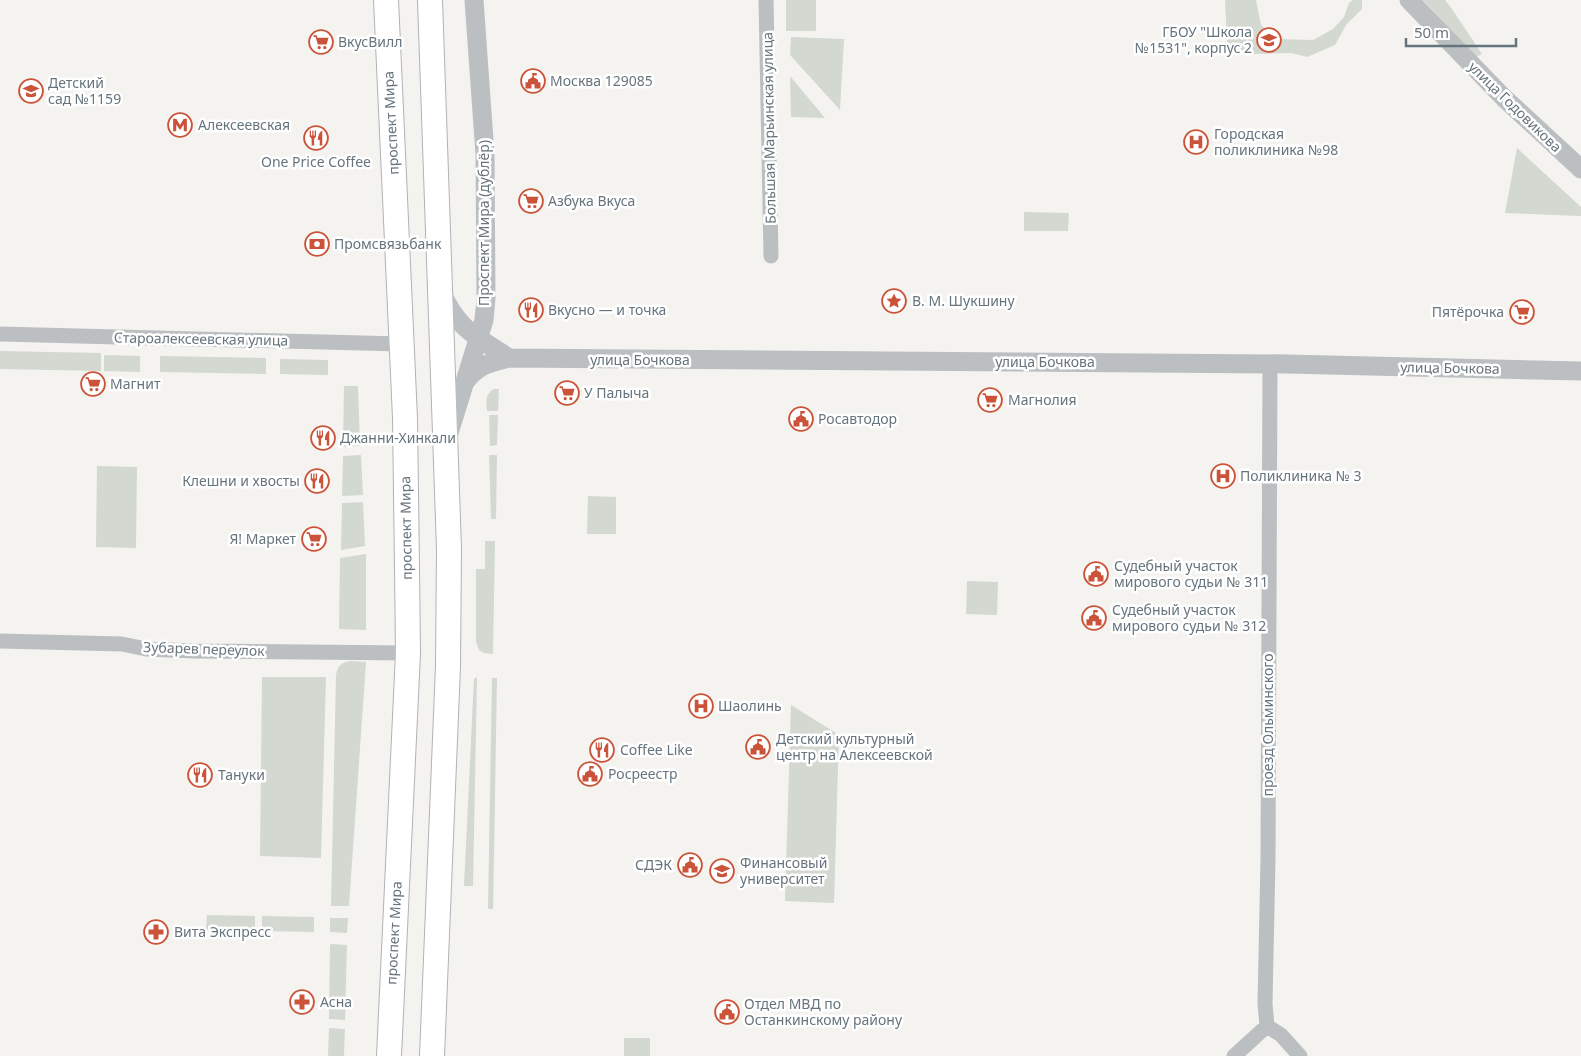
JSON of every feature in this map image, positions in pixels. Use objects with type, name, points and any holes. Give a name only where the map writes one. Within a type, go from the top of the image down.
[{"type":"main road","name":"проспект Мира","points":[[386,0],[405,428],[408,652],[389,1056]]},
{"type":"main road","points":[[430,0],[449,549],[448,666],[432,1056]]},
{"type":"street","name":"Проспект Мира (дублёр)","points":[[446,441],[479,338],[484,320],[486,298],[485,154],[474,0]]},
{"type":"street","name":"Большая Марьинская улица","points":[[766,0],[771,256]]},
{"type":"street","name":"улица Годовикова","points":[[1408,0],[1504,98],[1581,170]]},
{"type":"street","points":[[441,290],[457,320],[467,331],[509,358]]},
{"type":"street","name":"Староалексеевская улица","points":[[0,334],[402,344]]},
{"type":"street","name":"улица Бочкова","points":[[465,382],[474,371],[487,364],[509,358],[1270,364],[1578,370]]},
{"type":"street","name":"проезд Ольминского","points":[[1267,1026],[1265,1004],[1268,859],[1270,364]]},
{"type":"street","name":"Зубарев переулок","points":[[0,641],[122,644],[146,648],[194,651],[408,652]]},
{"type":"street","points":[[1234,1056],[1267,1026],[1281,1035],[1300,1056]]},
{"type":"shaded area","points":[[786,0],[816,0],[816,31],[786,31]]},
{"type":"shaded area","points":[[1225,0],[1256,0],[1261,25],[1277,39],[1313,40],[1333,29],[1344,17],[1349,3],[1353,0],[1362,0],[1362,9],[1346,25],[1335,45],[1307,57],[1291,53],[1253,54],[1230,48],[1227,41]]},
{"type":"shaded area","points":[[1423,0],[1445,0],[1482,54],[1476,57]]},
{"type":"shaded area","points":[[791,37],[844,39],[840,110],[790,55]]},
{"type":"shaded area","points":[[790,76],[825,118],[791,117]]},
{"type":"shaded area","points":[[1517,148],[1581,207],[1581,216],[1505,213]]},
{"type":"shaded area","points":[[1024,212],[1069,213],[1068,231],[1024,231]]},
{"type":"shaded area","points":[[0,351],[101,353],[101,371],[0,369]]},
{"type":"shaded area","points":[[104,355],[140,356],[140,372],[104,371]]},
{"type":"shaded area","points":[[160,356],[266,358],[266,374],[160,372]]},
{"type":"shaded area","points":[[280,359],[328,360],[328,375],[280,374]]},
{"type":"shaded area","points":[[344,386],[358,386],[360,446],[343,447]]},
{"type":"shaded area","points":[[494,389],[499,389],[498,411],[487,411],[486,401]]},
{"type":"shaded area","points":[[489,415],[498,415],[497,445],[490,446]]},
{"type":"shaded area","points":[[361,455],[363,495],[342,496],[343,456]]},
{"type":"shaded area","points":[[489,455],[497,455],[496,519],[491,519]]},
{"type":"shaded area","points":[[97,466],[137,467],[136,548],[96,547]]},
{"type":"shaded area","points":[[588,496],[616,497],[616,534],[587,534]]},
{"type":"shaded area","points":[[363,502],[365,546],[341,550],[342,503]]},
{"type":"shaded area","points":[[485,541],[495,541],[493,654],[484,653],[479,650],[476,642],[476,569],[485,569]]},
{"type":"shaded area","points":[[366,554],[366,630],[339,629],[340,558]]},
{"type":"shaded area","points":[[967,581],[998,582],[997,615],[966,614]]},
{"type":"shaded area","points":[[345,662],[366,662],[349,906],[331,906],[336,676],[340,666]]},
{"type":"shaded area","points":[[262,677],[326,677],[321,858],[260,856]]},
{"type":"shaded area","points":[[477,677],[473,886],[464,886],[474,679]]},
{"type":"shaded area","points":[[492,678],[497,678],[493,909],[488,909]]},
{"type":"shaded area","points":[[791,705],[839,735],[834,903],[785,901]]},
{"type":"shaded area","points":[[207,915],[255,916],[255,931],[206,930]]},
{"type":"shaded area","points":[[262,916],[314,917],[314,932],[262,931]]},
{"type":"shaded area","points":[[330,918],[348,918],[347,933],[330,932]]},
{"type":"shaded area","points":[[330,944],[347,945],[345,1020],[329,1019]]},
{"type":"shaded area","points":[[329,1028],[345,1029],[344,1056],[328,1056]]},
{"type":"shaded area","points":[[624,1038],[650,1038],[650,1056],[624,1056]]},
{"type":"place","name":"ГБОУ \"Школа №1531\", корпус 2","points":[[1269,40]]},
{"type":"place","name":"ВкусВилл","points":[[321,42]]},
{"type":"place","name":"Москва 129085","points":[[533,81]]},
{"type":"place","name":"Детский сад №1159","points":[[31,91]]},
{"type":"place","name":"Алексеевская","points":[[180,125]]},
{"type":"place","name":"One Price Coffee","points":[[316,138]]},
{"type":"place","name":"Городская поликлиника №98","points":[[1196,142]]},
{"type":"place","name":"Азбука Вкуса","points":[[531,201]]},
{"type":"place","name":"Промсвязьбанк","points":[[317,244]]},
{"type":"place","name":"В. М. Шукшину","points":[[894,301]]},
{"type":"place","name":"Вкусно — и точка","points":[[531,310]]},
{"type":"place","name":"Пятёрочка","points":[[1522,312]]},
{"type":"place","name":"Магнит","points":[[93,384]]},
{"type":"place","name":"У Палыча","points":[[567,393]]},
{"type":"place","name":"Магнолия","points":[[990,400]]},
{"type":"place","name":"Росавтодор","points":[[801,419]]},
{"type":"place","name":"Джанни-Хинкали","points":[[323,438]]},
{"type":"place","name":"Поликлиника № 3","points":[[1223,476]]},
{"type":"place","name":"Клешни и хвосты","points":[[317,481]]},
{"type":"place","name":"Я! Маркет","points":[[314,539]]},
{"type":"place","name":"Судебный участок мирового судьи № 311","points":[[1096,574]]},
{"type":"place","name":"Судебный участок мирового судьи № 312","points":[[1094,618]]},
{"type":"place","name":"Шаолинь","points":[[701,706]]},
{"type":"place","name":"Детский культурный центр на Алексеевской","points":[[758,747]]},
{"type":"place","name":"Coffee Like","points":[[602,750]]},
{"type":"place","name":"Росреестр","points":[[590,774]]},
{"type":"place","name":"Тануки","points":[[200,775]]},
{"type":"place","name":"СДЭК","points":[[690,865]]},
{"type":"place","name":"Финансовый университет","points":[[722,871]]},
{"type":"place","name":"Вита Экспресс","points":[[156,932]]},
{"type":"place","name":"Асна","points":[[302,1002]]},
{"type":"place","name":"Отдел МВД по Останкинскому району","points":[[727,1012]]}]
